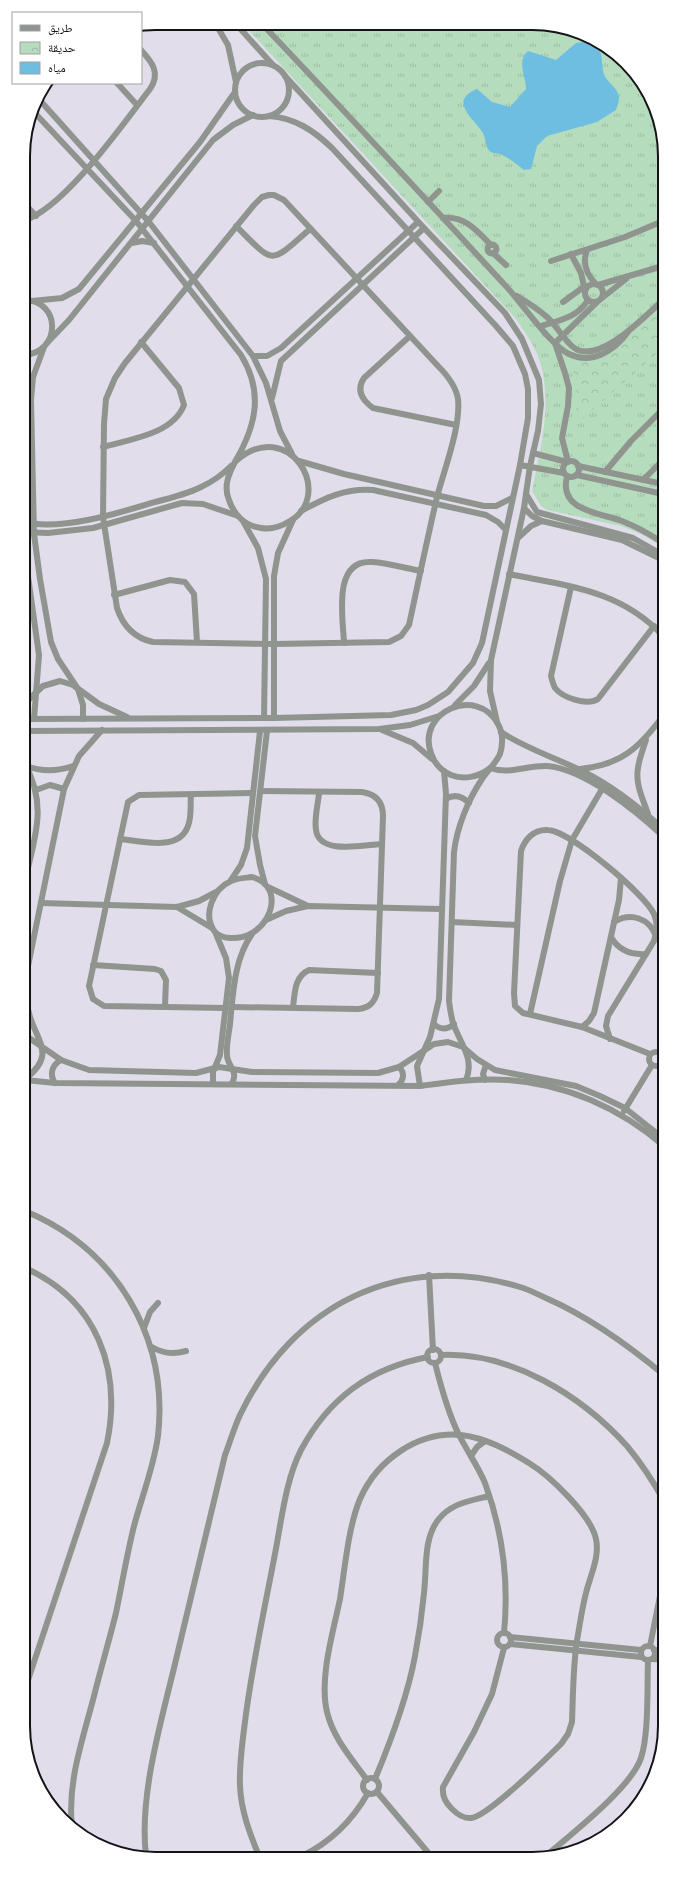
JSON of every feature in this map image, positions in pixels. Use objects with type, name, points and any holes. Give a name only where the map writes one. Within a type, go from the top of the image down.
[{"type":"street","points":[[32,301],[62,298],[79,289],[200,142],[235,92],[236,83],[228,45],[220,30]]},
{"type":"street","points":[[241,30],[418,222],[505,313],[516,326],[529,351],[539,380],[541,392],[540,418],[518,538],[491,660],[490,691],[497,722],[501,732],[502,742],[500,753],[469,803],[460,825],[455,845],[450,1001],[454,1024],[469,1064],[466,1080]]},
{"type":"street","points":[[268,30],[514,294],[555,344],[566,373],[569,388],[568,406],[562,438],[568,462]]},
{"type":"street","points":[[30,218],[36,216],[56,202],[93,161],[153,84],[155,74],[153,64],[142,51]]},
{"type":"street","points":[[236,83],[244,70],[250,65],[258,63],[273,65]]},
{"type":"street","points":[[269,116],[281,109],[288,96],[289,89],[285,76]]},
{"type":"street","points":[[117,84],[137,105]]},
{"type":"street","points":[[235,92],[241,106],[253,115]]},
{"type":"street","points":[[42,103],[149,222],[253,356],[261,369],[280,431],[292,454],[299,461],[304,470],[308,485],[306,501],[301,510],[292,520],[275,564],[274,718]]},
{"type":"street","points":[[37,115],[143,229],[241,355],[253,379],[256,396],[254,414],[249,432],[228,475],[226,486],[227,497],[231,507],[240,518],[258,548],[264,568],[266,644],[264,718]]},
{"type":"street","points":[[30,354],[46,345],[64,326],[149,222],[213,140],[233,125],[253,115],[269,116],[294,121],[316,134],[342,158],[413,238],[496,326],[513,346],[520,360],[525,374],[529,402],[520,465],[505,529],[482,642],[473,663],[448,692],[428,705],[416,710],[391,715],[274,718],[30,719]]},
{"type":"street","points":[[428,202],[439,191]]},
{"type":"street","points":[[274,195],[284,200],[452,383],[458,399],[456,425],[436,504],[409,625],[401,636],[389,642],[274,644],[153,642],[132,634],[120,617],[114,595],[103,517],[106,399],[115,378],[141,342],[193,279],[258,201],[262,197],[274,195]]},
{"type":"street","points":[[30,210],[36,216]]},
{"type":"street","points":[[443,218],[457,218],[465,222],[496,248],[492,253],[506,265]]},
{"type":"street","points":[[253,356],[261,357],[274,353],[358,279],[418,222]]},
{"type":"street","points":[[551,261],[625,237],[658,223]]},
{"type":"street","points":[[236,226],[263,254],[274,256],[281,254],[310,229]]},
{"type":"street","points":[[271,400],[281,361],[424,228]]},
{"type":"street","points":[[132,243],[142,241],[154,243]]},
{"type":"street","points":[[587,250],[584,261],[586,269],[597,285],[602,289],[599,300]]},
{"type":"street","points":[[541,326],[574,315],[583,308],[588,300],[579,266],[571,254]]},
{"type":"street","points":[[563,302],[588,287],[629,277],[658,268]]},
{"type":"street","points":[[555,344],[599,300],[629,277]]},
{"type":"street","points":[[514,294],[552,323],[576,349],[587,351],[603,347],[628,332]]},
{"type":"street","points":[[588,300],[599,300]]},
{"type":"street","points":[[32,301],[45,309],[52,322],[51,336],[34,373],[30,400],[34,534],[51,642],[58,659],[78,689],[83,705],[83,719]]},
{"type":"street","points":[[555,344],[573,356],[591,358],[602,355],[611,349],[658,305]]},
{"type":"street","points":[[315,318],[321,323]]},
{"type":"street","points":[[410,336],[364,378],[360,385],[359,392],[364,400],[373,408],[456,425]]},
{"type":"street","points":[[104,447],[164,428],[179,416],[184,405],[179,388],[141,342]]},
{"type":"street","points":[[605,472],[631,441],[658,414]]},
{"type":"street","points":[[30,523],[70,522],[103,517],[195,490],[216,479],[245,453],[256,448],[268,447],[281,449],[292,454]]},
{"type":"street","points":[[533,453],[573,462],[578,466],[658,483]]},
{"type":"street","points":[[537,468],[540,454]]},
{"type":"street","points":[[299,461],[344,474],[488,507],[500,505],[512,498]]},
{"type":"street","points":[[568,462],[563,468],[566,475],[566,488],[573,501],[581,508],[627,523],[658,540]]},
{"type":"street","points":[[520,465],[530,466],[573,477],[577,474],[658,493]]},
{"type":"street","points":[[643,480],[658,465]]},
{"type":"street","points":[[577,474],[578,466]]},
{"type":"street","points":[[301,510],[329,496],[355,489],[373,490],[486,515],[495,519],[505,529]]},
{"type":"street","points":[[526,494],[537,512],[645,544],[658,552]]},
{"type":"street","points":[[30,533],[104,526],[182,504],[203,504],[240,518],[252,526],[262,528],[273,528],[292,520]]},
{"type":"street","points":[[524,508],[532,516],[542,521],[623,537],[658,557]]},
{"type":"street","points":[[518,538],[531,526],[542,521]]},
{"type":"street","points":[[344,643],[343,586],[350,570],[360,564],[371,562],[421,571]]},
{"type":"street","points":[[509,574],[571,587],[616,600],[642,616],[658,630]]},
{"type":"street","points":[[114,595],[170,580],[185,582],[194,594],[197,642]]},
{"type":"street","points":[[571,587],[552,676],[555,688],[565,695],[587,703],[598,699],[654,626]]},
{"type":"street","points":[[30,591],[39,655],[34,719]]},
{"type":"street","points":[[453,707],[474,686],[491,660]]},
{"type":"street","points":[[30,699],[43,686],[60,680],[78,689],[99,704],[130,718]]},
{"type":"street","points":[[30,731],[264,731],[379,729],[410,726],[439,715],[453,707],[464,704],[480,707],[490,713],[497,722]]},
{"type":"street","points":[[434,761],[429,746],[429,735],[433,724],[439,715]]},
{"type":"street","points":[[580,770],[604,765],[627,755],[646,738],[658,722]]},
{"type":"street","points":[[379,729],[413,744],[444,771],[454,776],[467,778],[478,775],[489,769],[505,772],[534,766],[553,767],[576,774],[602,789],[637,813],[658,832]]},
{"type":"street","points":[[30,957],[64,789],[73,766],[85,748],[102,730]]},
{"type":"street","points":[[264,731],[256,836],[258,856],[271,894],[272,905],[265,921]]},
{"type":"street","points":[[41,903],[177,907],[199,901],[230,881],[238,871],[245,853],[253,793],[264,731]]},
{"type":"street","points":[[501,732],[520,743],[580,770],[614,789],[648,814],[658,824]]},
{"type":"street","points":[[646,738],[638,767],[638,778],[648,814]]},
{"type":"street","points":[[30,767],[54,771],[73,766]]},
{"type":"street","points":[[420,1086],[417,1066],[434,1024],[439,999],[446,800],[444,771]]},
{"type":"street","points":[[30,776],[36,790],[39,809],[30,857]]},
{"type":"street","points":[[36,790],[50,785],[64,789]]},
{"type":"street","points":[[530,1014],[560,881],[572,840],[602,789]]},
{"type":"street","points":[[253,793],[135,796],[126,806],[89,986],[90,993],[98,1003],[104,1006],[229,1008],[293,1007],[364,1009],[369,1006],[375,998],[378,973],[383,810],[378,799],[374,795],[362,792],[319,793],[260,791]]},
{"type":"street","points":[[319,793],[316,832],[322,841],[332,846],[381,844]]},
{"type":"street","points":[[120,839],[164,843],[179,838],[188,826],[191,794]]},
{"type":"street","points":[[446,800],[457,796],[469,803]]},
{"type":"street","points":[[610,1039],[606,1026],[608,1016],[656,936],[656,922],[651,909],[621,878],[572,840],[556,832],[542,830],[536,832],[526,840],[521,851],[514,1001],[518,1010],[582,1027],[610,1039],[650,1054]]},
{"type":"street","points":[[230,881],[252,877],[308,906]]},
{"type":"street","points":[[582,1027],[589,1021],[594,1013],[620,900],[621,878]]},
{"type":"street","points":[[212,928],[210,910],[211,903],[218,890]]},
{"type":"street","points":[[213,1083],[212,1075],[220,1055],[238,964],[244,948],[252,934],[265,921],[286,911],[308,906],[441,909]]},
{"type":"street","points":[[177,907],[212,928],[224,951],[229,972],[227,1055],[234,1070],[235,1077],[232,1083]]},
{"type":"street","points":[[614,922],[626,917],[639,918],[650,925],[656,936]]},
{"type":"street","points":[[452,922],[517,925]]},
{"type":"street","points":[[216,934],[226,938],[252,934]]},
{"type":"street","points":[[611,936],[618,946],[625,951],[637,954],[646,954]]},
{"type":"street","points":[[93,965],[155,969],[161,971],[166,980],[166,1006]]},
{"type":"street","points":[[293,1007],[298,980],[309,970],[378,973]]},
{"type":"street","points":[[30,1020],[43,1047],[43,1058],[39,1065],[30,1074]]},
{"type":"street","points":[[434,1024],[445,1029],[454,1024]]},
{"type":"street","points":[[30,1038],[61,1060],[83,1068],[101,1071],[196,1073],[215,1067],[252,1072],[371,1074],[385,1072],[399,1067],[434,1044],[443,1041],[452,1042],[463,1047],[486,1065],[509,1073],[576,1086],[625,1108],[658,1134]]},
{"type":"street","points":[[658,1052],[656,1051],[650,1054],[648,1060],[652,1065],[658,1065]]},
{"type":"street","points":[[55,1083],[52,1070],[56,1063],[61,1060]]},
{"type":"street","points":[[485,1080],[483,1074],[486,1065]]},
{"type":"street","points":[[622,1114],[652,1065]]},
{"type":"street","points":[[398,1085],[403,1078],[403,1072],[399,1067]]},
{"type":"street","points":[[30,1080],[55,1083],[232,1083],[420,1086],[466,1080],[522,1081],[574,1092],[622,1114],[658,1141]]},
{"type":"street","points":[[30,1214],[69,1234],[101,1262],[123,1289],[144,1328],[150,1346],[159,1385],[160,1403],[157,1438],[134,1526],[116,1613],[77,1760],[71,1798],[72,1819]]},
{"type":"street","points":[[30,1271],[50,1281],[64,1292],[87,1318],[98,1337],[108,1363],[112,1395],[111,1417],[107,1443],[30,1674]]},
{"type":"street","points":[[429,1275],[433,1350]]},
{"type":"street","points":[[146,1851],[144,1833],[146,1804],[162,1715],[225,1455],[240,1415],[274,1361],[290,1341],[318,1317],[350,1297],[372,1288],[405,1278],[429,1275],[475,1276],[521,1287],[597,1324],[632,1348],[658,1370]]},
{"type":"street","points":[[144,1328],[147,1317],[158,1303]]},
{"type":"street","points":[[150,1346],[156,1350],[171,1354],[186,1351]]},
{"type":"street","points":[[428,1357],[428,1353],[433,1350],[438,1351],[441,1355],[480,1358],[500,1363],[534,1377],[568,1396],[591,1413],[626,1445],[647,1471],[658,1490]]},
{"type":"street","points":[[435,1363],[440,1359],[441,1355]]},
{"type":"street","points":[[367,1780],[346,1752],[333,1729],[325,1700],[326,1672],[352,1530],[360,1501],[367,1486],[377,1471],[399,1452],[426,1439],[459,1435],[485,1441],[506,1449],[546,1475],[573,1502],[593,1530],[598,1550],[586,1592],[577,1642],[572,1722],[565,1740],[504,1796],[481,1814],[471,1818],[459,1816],[448,1806],[443,1797],[443,1787],[474,1732],[492,1694],[508,1638],[505,1567],[498,1526],[489,1496],[471,1456],[459,1435],[450,1413],[435,1363],[431,1362],[428,1357]]},
{"type":"street","points":[[257,1852],[243,1808],[240,1787],[242,1751],[252,1670],[285,1502],[297,1460],[305,1444],[327,1412],[350,1390],[376,1373],[390,1367],[428,1357]]},
{"type":"street","points":[[471,1456],[477,1447],[485,1441]]},
{"type":"street","points":[[374,1780],[392,1733],[415,1657],[424,1592],[427,1543],[432,1530],[438,1521],[451,1508],[459,1503],[489,1496]]},
{"type":"street","points":[[552,1851],[621,1788],[638,1766],[644,1740],[650,1660],[654,1656],[652,1648],[658,1612]]},
{"type":"street","points":[[504,1648],[498,1645],[496,1640],[500,1634],[508,1638],[576,1650],[658,1660]]},
{"type":"street","points":[[508,1638],[577,1642],[641,1650],[646,1646],[658,1649]]},
{"type":"street","points":[[641,1650],[641,1657]]},
{"type":"street","points":[[367,1780],[374,1780],[378,1784],[377,1792],[428,1852]]},
{"type":"street","points":[[367,1780],[364,1787],[368,1793]]},
{"type":"street","points":[[368,1793],[372,1794],[377,1792]]},
{"type":"street","points":[[309,1852],[328,1841],[341,1829],[353,1816],[368,1793]]},
{"type":"green space","points":[[249,30],[541,30],[557,32],[573,37],[595,47],[609,56],[632,79],[645,100],[651,115],[656,131],[658,147],[658,544],[641,534],[621,526],[547,510],[541,506],[532,491],[544,427],[544,378],[536,351],[516,319]]},
{"type":"green space","points":[[658,312],[658,352],[577,423],[575,376],[565,353],[580,360],[589,362],[608,354],[628,339]]},
{"type":"water","points":[[576,43],[586,43],[599,50],[604,74],[618,94],[619,100],[616,110],[597,122],[547,136],[537,146],[531,169],[524,170],[507,157],[489,151],[483,133],[470,116],[464,105],[464,99],[468,94],[477,89],[492,102],[510,107],[526,89],[522,64],[524,55],[528,51],[556,60]]}]
